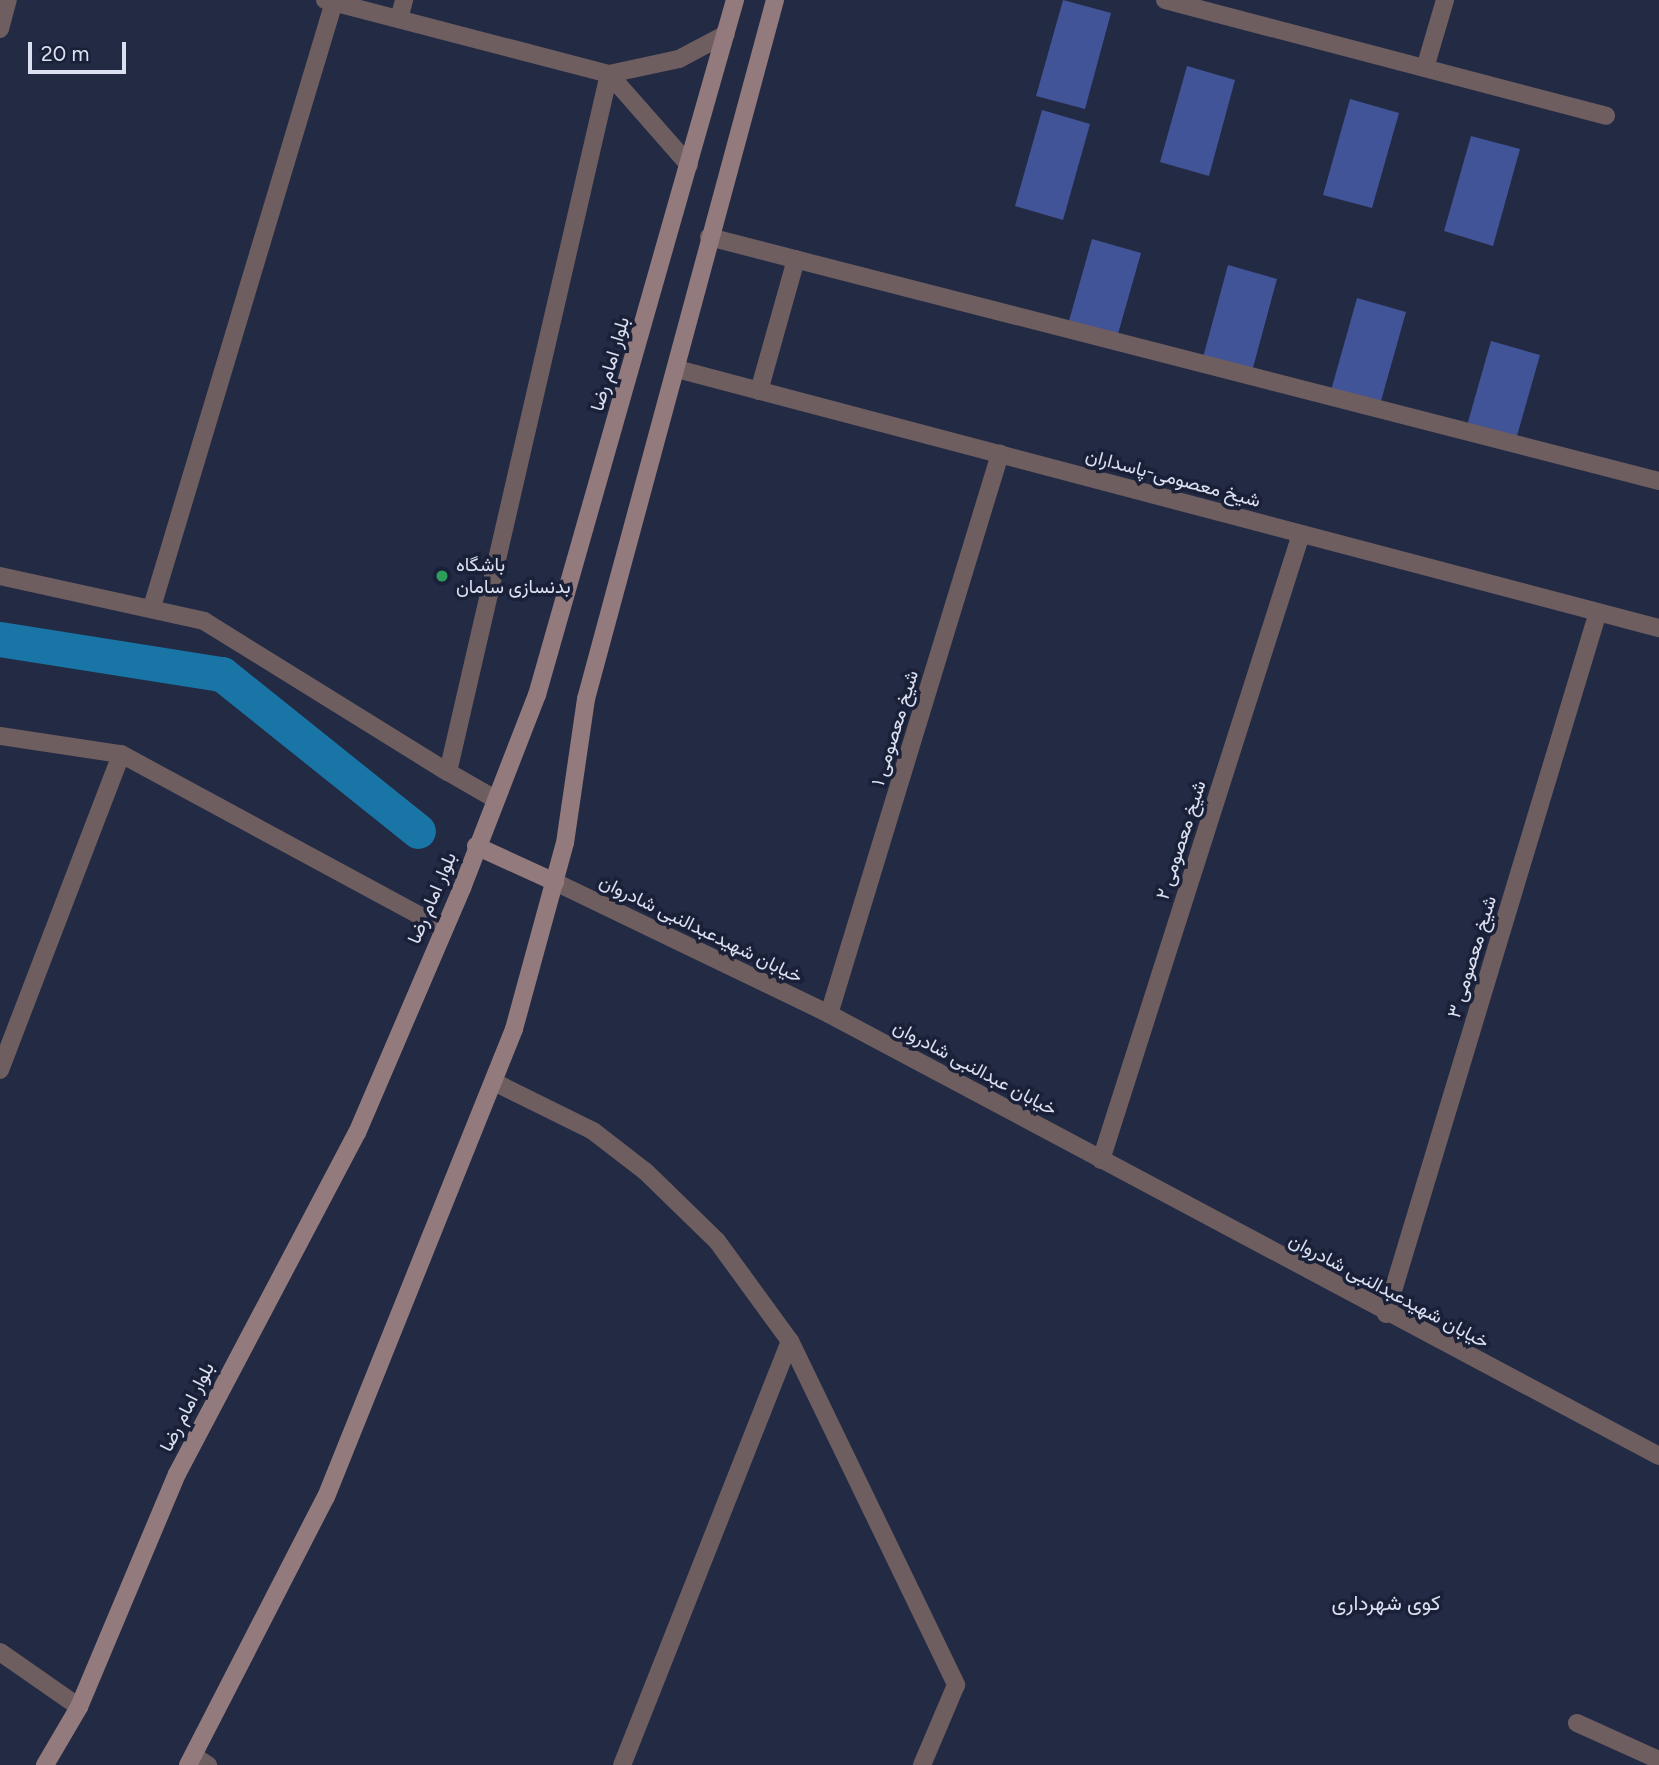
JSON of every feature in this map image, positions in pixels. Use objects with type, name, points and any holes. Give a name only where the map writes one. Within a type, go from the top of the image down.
[{"type":"main road","name":"بلوار امام رضا","points":[[46,1765],[79,1707],[177,1474],[357,1133],[537,695],[735,0]]},
{"type":"main road","points":[[197,1762],[326,1497],[494,1082],[555,882],[586,699],[775,0]]},
{"type":"main road","points":[[476,846],[555,882]]},
{"type":"street","points":[[0,29],[8,0]]},
{"type":"street","points":[[399,19],[404,0]]},
{"type":"street","points":[[1165,0],[1606,116]]},
{"type":"street","points":[[1425,68],[1445,0]]},
{"type":"street","points":[[152,607],[329,1],[609,74],[679,60],[726,34]]},
{"type":"street","points":[[609,74],[689,164]]},
{"type":"street","points":[[448,772],[609,74]]},
{"type":"street","points":[[709,237],[1659,481]]},
{"type":"street","points":[[759,391],[796,259]]},
{"type":"street","name":"شیخ معصومی-پاسداران","points":[[677,369],[1659,628]]},
{"type":"street","name":"شیخ معصومی ١","points":[[829,1014],[1000,454]]},
{"type":"street","name":"شیخ معصومی ٢","points":[[1101,1160],[1301,534]]},
{"type":"street","points":[[0,576],[152,607],[204,621],[495,799]]},
{"type":"street","name":"شیخ معصومی ٣","points":[[1386,1314],[1598,612]]},
{"type":"street","points":[[0,736],[121,754],[441,927]]},
{"type":"street","points":[[0,1070],[121,754]]},
{"type":"street","name":"خیابان شهیدعبدالنبی شادروان","points":[[555,882],[829,1014]]},
{"type":"street","name":"خیابان عبدالنبی شادروان","points":[[829,1014],[1101,1160]]},
{"type":"street","points":[[494,1082],[593,1130],[645,1171],[717,1241],[790,1340],[956,1685],[922,1765]]},
{"type":"street","name":"خیابان شهیدعبدالنبی شادروان","points":[[1101,1160],[1386,1314],[1659,1456]]},
{"type":"street","points":[[622,1765],[790,1340]]},
{"type":"street","points":[[0,1652],[79,1707]]},
{"type":"street","points":[[1577,1723],[1659,1760]]},
{"type":"building","points":[[1063,0],[1111,13],[1085,109],[1036,96]]},
{"type":"building","points":[[1187,66],[1235,80],[1209,176],[1160,162]]},
{"type":"building","points":[[1350,99],[1399,113],[1372,208],[1323,195]]},
{"type":"building","points":[[1042,110],[1090,124],[1063,220],[1015,206]]},
{"type":"building","points":[[1471,136],[1520,149],[1493,246],[1444,231]]},
{"type":"building","points":[[1092,239],[1141,253],[1114,348],[1065,335]]},
{"type":"building","points":[[1228,265],[1277,279],[1251,375],[1202,361]]},
{"type":"building","points":[[1357,298],[1406,312],[1379,408],[1330,394]]},
{"type":"building","points":[[1491,341],[1540,355],[1513,450],[1464,436]]},
{"type":"waterway","points":[[0,639],[222,674],[418,831]]},
{"type":"place","name":"باشگاه بدنسازی سامان","points":[[442,576]]},
{"type":"district","name":"کوی شهرداری","points":[[1386,1603]]}]
